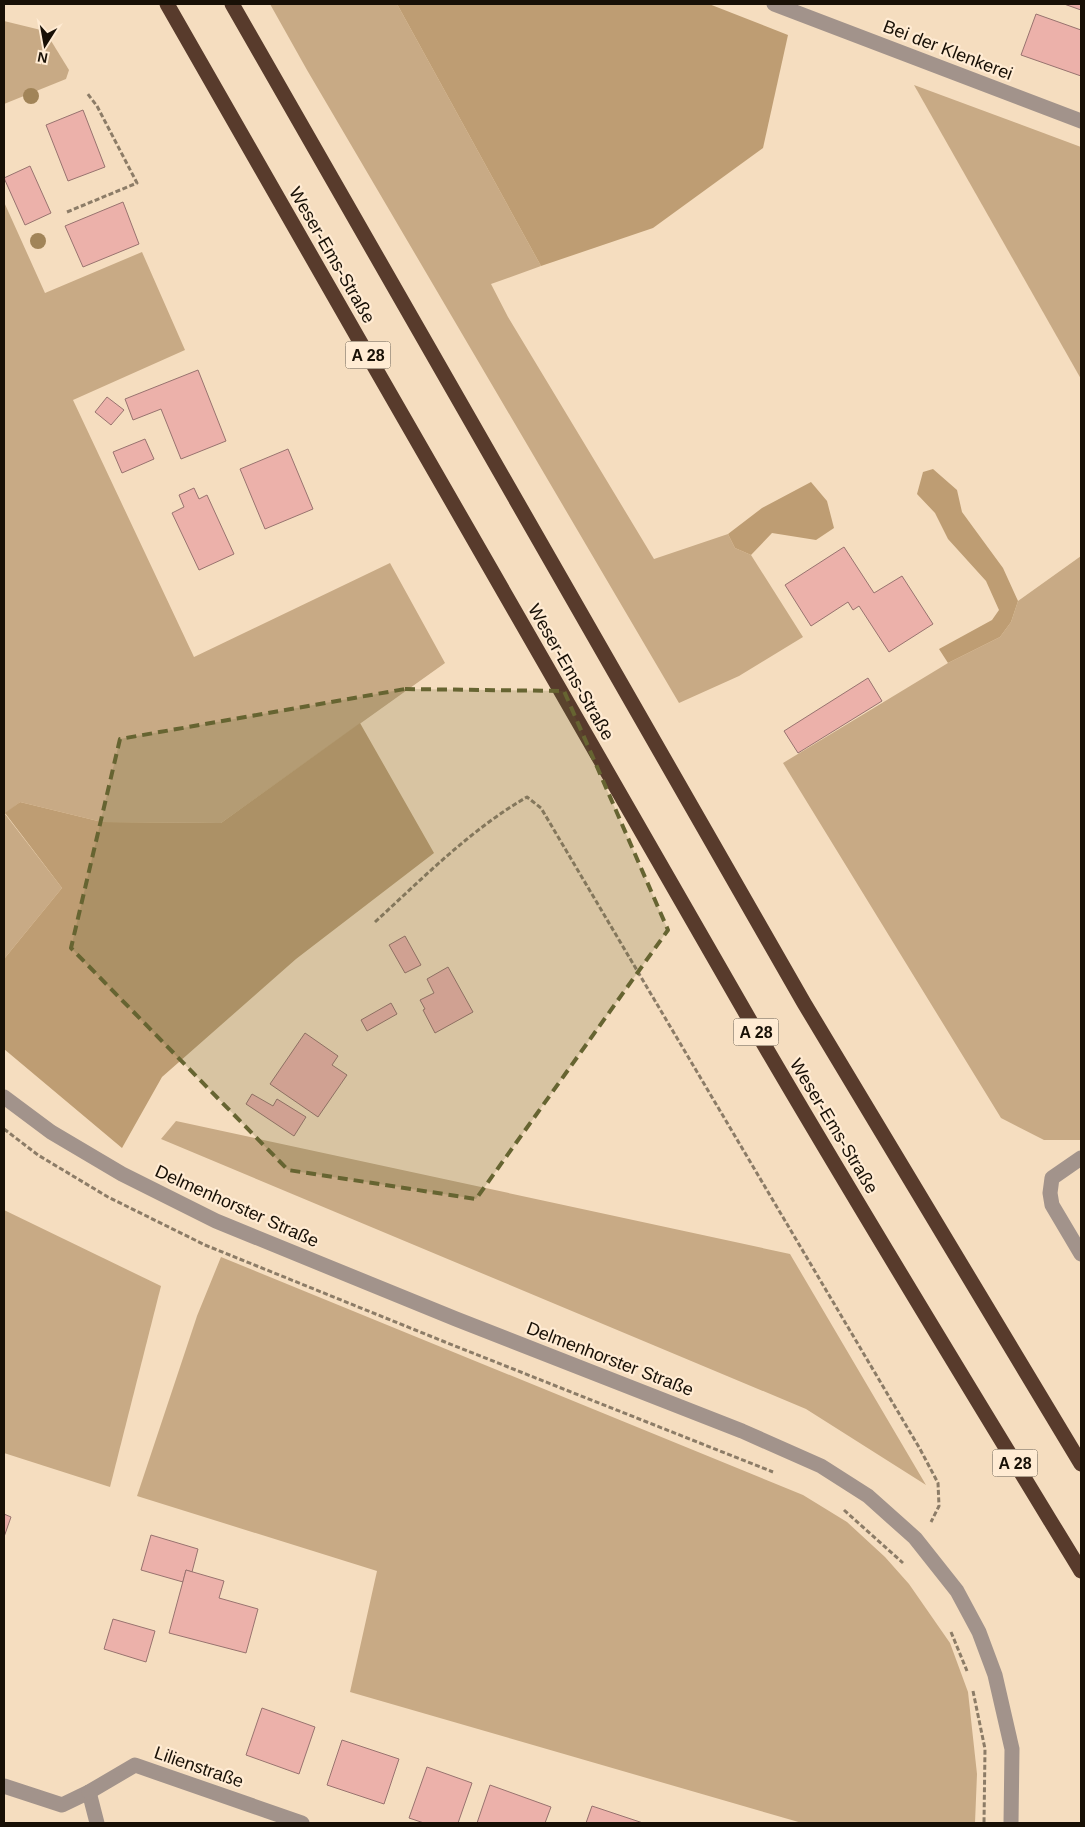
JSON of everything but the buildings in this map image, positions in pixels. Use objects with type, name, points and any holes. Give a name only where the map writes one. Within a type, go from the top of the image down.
[{"type":"highway","name":"Weser-Ems-Straße","points":[[167,4],[744,1011],[1081,1571]]},
{"type":"highway","name":"Weser-Ems-Straße","points":[[232,4],[795,986],[996,1325],[1081,1464]]},
{"type":"street","name":"Bei der Klenkerei","points":[[774,4],[1081,121]]},
{"type":"street","name":"Delmenhorster Straße","points":[[4,1097],[51,1132],[122,1174],[216,1220],[456,1319],[742,1431],[821,1466],[868,1496],[915,1538],[957,1591],[979,1632],[995,1675],[1012,1749],[1011,1823]]},
{"type":"street","points":[[1081,1158],[1052,1178],[1050,1193],[1052,1205],[1081,1254]]},
{"type":"street","name":"Lilienstraße","points":[[4,1786],[62,1805],[89,1792],[135,1765],[302,1823]]},
{"type":"street","points":[[89,1792],[97,1823]]},
{"type":"path","points":[[67,212],[137,183],[97,106],[87,93]]},
{"type":"path","points":[[375,922],[474,833],[504,811],[527,797],[540,808],[920,1449],[938,1483],[939,1506],[931,1523],[915,1538]]},
{"type":"path","points":[[4,1129],[38,1155],[108,1197],[205,1245],[773,1472]]},
{"type":"path","points":[[843,1510],[895,1554],[908,1568]]},
{"type":"path","points":[[951,1632],[968,1673]]},
{"type":"path","points":[[971,1682],[984,1749],[984,1823]]},
{"type":"highlighted area","points":[[405,689],[564,691],[668,930],[476,1199],[288,1170],[71,948],[120,739]]},
{"type":"shaded area","points":[[270,4],[397,4],[541,266],[491,284],[508,317],[654,559],[728,534],[735,548],[751,555],[803,637],[739,676],[679,703]]},
{"type":"shaded area","points":[[397,4],[709,4],[788,35],[763,148],[653,228],[541,266]]},
{"type":"shaded area","points":[[4,21],[45,31],[69,70],[66,79],[4,104]]},
{"type":"shaded area","points":[[914,85],[1081,147],[1081,379]]},
{"type":"shaded area","points":[[4,202],[45,293],[142,252],[185,350],[73,400],[194,657],[390,563],[445,663],[221,823],[102,822],[20,802],[5,814],[62,888],[4,959]]},
{"type":"shaded area","points":[[933,469],[957,490],[962,512],[1003,568],[1018,601],[1011,622],[1000,637],[948,663],[939,649],[992,620],[999,610],[986,581],[948,539],[935,513],[917,494],[923,472]]},
{"type":"shaded area","points":[[811,482],[827,501],[834,528],[816,540],[772,533],[751,555],[735,548],[728,534],[762,508]]},
{"type":"shaded area","points":[[1081,556],[1081,1140],[1044,1140],[1001,1118],[783,763],[948,663],[1000,637],[1011,622],[1018,601]]},
{"type":"shaded area","points":[[360,723],[434,853],[296,959],[162,1077],[122,1148],[4,1049],[4,959],[62,888],[5,813],[20,802],[102,822],[221,823]]},
{"type":"shaded area","points":[[176,1121],[790,1254],[926,1485],[806,1409],[161,1139]]},
{"type":"shaded area","points":[[4,1210],[161,1286],[110,1487],[4,1453]]},
{"type":"shaded area","points":[[221,1257],[803,1495],[847,1522],[885,1557],[909,1584],[950,1643],[968,1692],[977,1774],[975,1823],[802,1823],[350,1692],[377,1571],[137,1496],[197,1316]]}]
